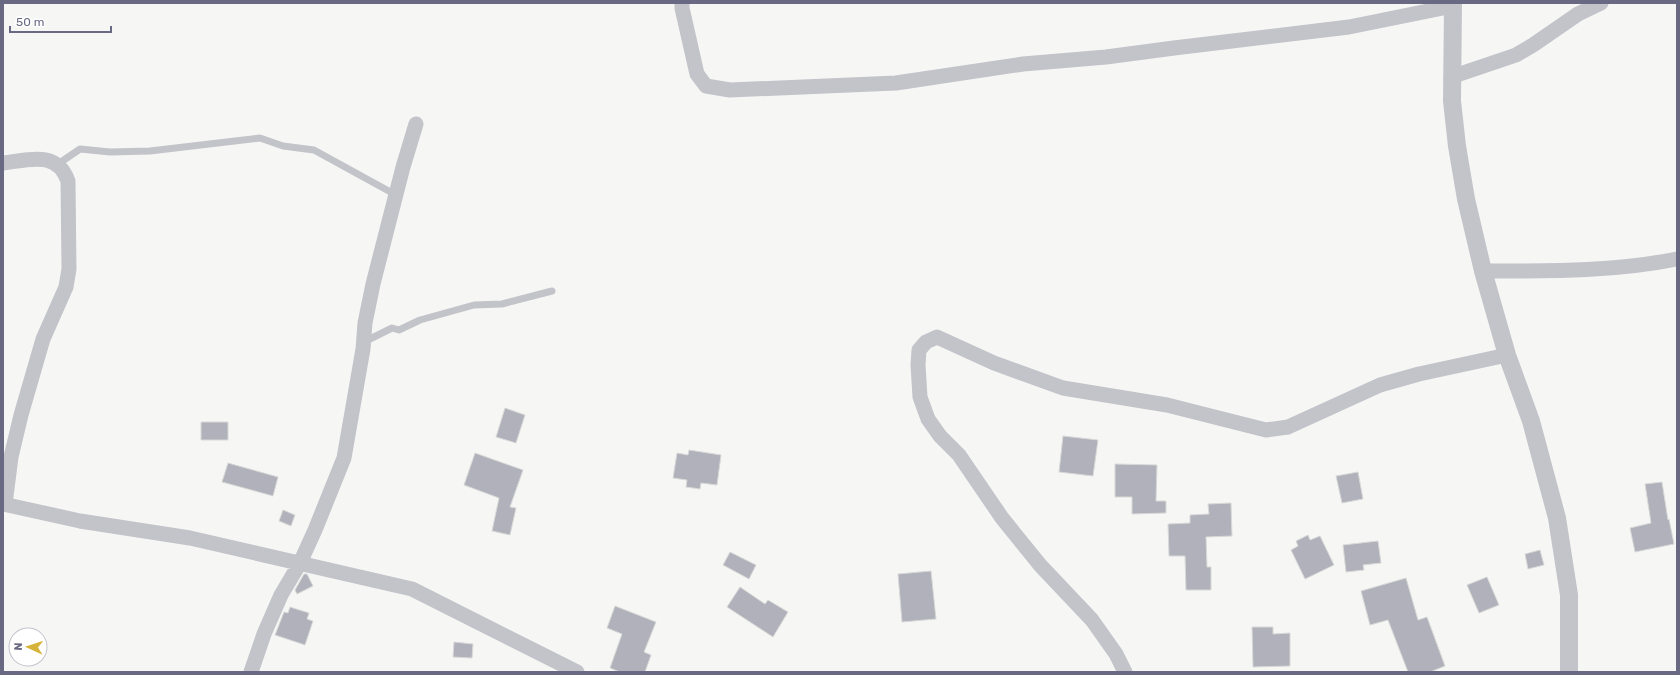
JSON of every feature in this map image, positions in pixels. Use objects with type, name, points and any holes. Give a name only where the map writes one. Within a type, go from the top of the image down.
[{"type":"street","points":[[682,3],[697,74],[706,86],[730,90],[896,83],[1023,64],[1106,57],[1349,27],[1453,5],[1451,77],[1452,102],[1457,146],[1466,199],[1483,272],[1507,355],[1531,421],[1557,518],[1569,595],[1569,672]]},
{"type":"street","points":[[1451,77],[1516,55],[1532,46],[1578,14],[1601,3]]},
{"type":"street","points":[[251,672],[264,634],[281,595],[300,563],[315,530],[344,458],[364,342],[365,323],[373,284],[416,124]]},
{"type":"street","points":[[3,163],[45,159],[58,164],[65,172],[68,181],[69,269],[66,287],[43,339],[21,415],[11,457],[4,504],[80,521],[190,538],[412,589],[578,672]]},
{"type":"street","points":[[1483,272],[1582,271],[1650,265],[1677,259]]},
{"type":"street","points":[[1125,672],[1116,654],[1092,620],[1040,565],[1002,518],[959,455],[940,436],[928,419],[920,397],[918,365],[919,350],[926,342],[937,337],[994,362],[1063,388],[1166,405],[1266,430],[1288,427],[1380,385],[1419,374],[1507,355]]},
{"type":"lane","points":[[58,164],[80,149],[110,152],[150,151],[260,138],[283,146],[314,150],[396,195]]},
{"type":"lane","points":[[364,342],[392,328],[399,330],[420,320],[474,305],[502,304],[552,291]]},
{"type":"building","points":[[505,408],[525,415],[516,443],[496,437]]},
{"type":"building","points":[[201,422],[228,422],[228,440],[201,440]]},
{"type":"building","points":[[1063,436],[1098,440],[1093,476],[1059,472]]},
{"type":"building","points":[[689,450],[721,455],[717,485],[701,483],[700,489],[686,487],[687,480],[673,478],[677,453],[688,455]]},
{"type":"building","points":[[475,453],[523,470],[510,507],[516,508],[510,535],[492,531],[499,498],[464,485]]},
{"type":"building","points":[[228,463],[278,477],[273,496],[222,482]]},
{"type":"building","points":[[1115,464],[1157,465],[1156,501],[1166,501],[1166,513],[1132,514],[1132,497],[1115,497]]},
{"type":"building","points":[[1358,472],[1363,499],[1342,503],[1336,476]]},
{"type":"building","points":[[1662,482],[1668,520],[1669,519],[1674,544],[1635,552],[1630,528],[1651,523],[1645,484]]},
{"type":"building","points":[[1231,503],[1232,536],[1206,537],[1207,567],[1211,567],[1211,590],[1186,590],[1185,556],[1169,556],[1168,524],[1190,523],[1190,515],[1209,514],[1208,504]]},
{"type":"building","points":[[283,510],[295,515],[291,526],[279,521]]},
{"type":"building","points":[[1308,535],[1310,540],[1320,536],[1334,565],[1305,579],[1291,550],[1298,546],[1296,541]]},
{"type":"building","points":[[1378,541],[1381,563],[1363,565],[1364,570],[1346,572],[1343,545]]},
{"type":"building","points":[[1540,550],[1544,565],[1528,569],[1525,554]]},
{"type":"building","points":[[730,552],[756,565],[749,579],[723,565]]},
{"type":"building","points":[[931,571],[936,619],[902,622],[898,574]]},
{"type":"building","points":[[304,574],[307,574],[313,586],[297,594],[295,590]]},
{"type":"building","points":[[1487,577],[1499,605],[1479,613],[1467,585]]},
{"type":"building","points":[[1406,578],[1418,620],[1427,617],[1445,666],[1430,672],[1408,672],[1388,620],[1370,625],[1361,591]]},
{"type":"building","points":[[740,587],[765,604],[768,600],[788,612],[773,637],[727,607]]},
{"type":"building","points":[[615,606],[656,622],[644,652],[651,655],[645,672],[620,672],[610,668],[622,634],[607,628]]},
{"type":"building","points":[[290,607],[309,613],[307,619],[313,621],[305,645],[275,635],[284,612],[288,613]]},
{"type":"building","points":[[1252,627],[1273,627],[1273,634],[1290,633],[1290,666],[1253,667]]},
{"type":"building","points":[[454,642],[473,644],[472,658],[453,657]]}]
